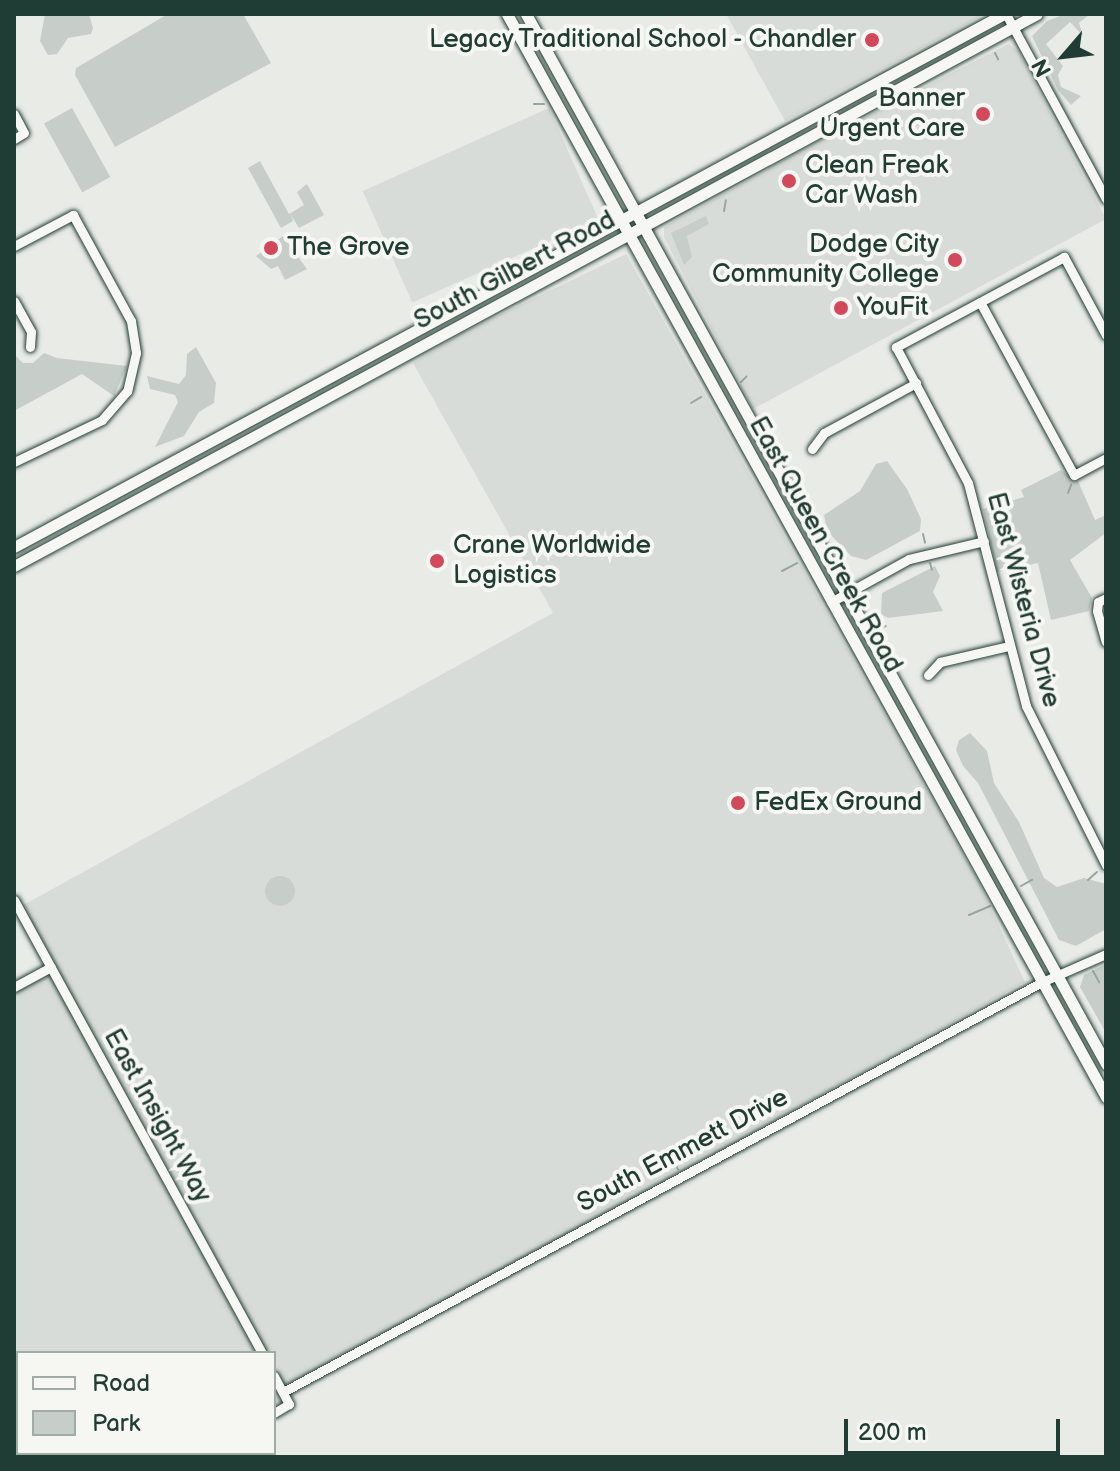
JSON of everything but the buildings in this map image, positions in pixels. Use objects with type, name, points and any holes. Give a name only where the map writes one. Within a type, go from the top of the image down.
[{"type":"main road","name":"East Queen Creek Road","points":[[507,14],[617,219],[831,602],[1051,979],[1106,1064]]},
{"type":"main road","name":"East Queen Creek Road","points":[[526,14],[846,593],[1051,979],[1106,1097]]},
{"type":"main road","name":"South Gilbert Road","points":[[14,547],[635,209],[1005,14]]},
{"type":"main road","name":"South Gilbert Road","points":[[14,566],[1037,14]]},
{"type":"main road","points":[[438,317],[446,333]]},
{"type":"main road","points":[[725,410],[740,402]]},
{"type":"main road","points":[[257,415],[265,431]]},
{"type":"street","points":[[1005,14],[1106,199]]},
{"type":"street","points":[[14,114],[24,133],[14,139]]},
{"type":"street","points":[[14,246],[73,215],[131,321],[136,353],[127,391],[102,420],[14,462]]},
{"type":"street","points":[[1106,335],[1064,257],[980,302],[1074,475],[1106,458]]},
{"type":"street","points":[[14,301],[31,332],[30,347]]},
{"type":"street","name":"East Wisteria Drive","points":[[980,302],[896,347],[968,483],[1008,646],[1043,747],[1106,865]]},
{"type":"street","points":[[812,449],[824,433],[916,383]]},
{"type":"street","points":[[831,602],[909,559],[984,541]]},
{"type":"street","points":[[1102,600],[1106,642]]},
{"type":"street","points":[[928,675],[940,662],[1008,646]]},
{"type":"street","name":"East Insight Way","points":[[14,900],[261,1351]]},
{"type":"street","name":"South Emmett Drive","points":[[283,1392],[1051,979],[1106,954]]},
{"type":"street","points":[[14,987],[51,967]]},
{"type":"street","points":[[276,1380],[289,1404],[276,1412]]},
{"type":"shaded area","points":[[726,14],[985,14],[785,121]]},
{"type":"shaded area","points":[[1009,44],[1018,51],[1106,219],[753,409],[664,237],[664,227],[828,136]]},
{"type":"shaded area","points":[[549,108],[599,219],[412,302],[363,191]]},
{"type":"shaded area","points":[[626,254],[977,879],[1025,982],[284,1392],[289,1404],[276,1412],[276,1351],[16,1351],[16,1455],[112,1455],[14,1457],[14,987],[50,967],[18,908],[553,613],[413,363],[460,334]]},
{"type":"green space","points":[[45,14],[89,14],[93,28],[91,34],[68,38],[57,54],[48,55],[40,41]]},
{"type":"green space","points":[[168,14],[243,14],[271,63],[115,147],[75,75],[76,68]]},
{"type":"green space","points":[[1065,14],[1090,14],[1079,23],[1083,36],[1070,22],[1046,44],[1063,66],[1058,75],[1061,87],[1081,96],[1071,105],[1058,90],[1032,36],[1047,21]]},
{"type":"green space","points":[[72,108],[110,177],[82,193],[44,124]]},
{"type":"green space","points":[[260,161],[289,214],[304,205],[297,192],[307,184],[324,215],[299,228],[291,215],[293,221],[281,228],[248,168]]},
{"type":"green space","points":[[706,216],[709,224],[687,236],[692,257],[684,265],[671,233]]},
{"type":"green space","points":[[283,236],[307,269],[285,280],[278,266],[271,269],[256,256]]},
{"type":"green space","points":[[196,347],[216,383],[214,403],[199,412],[184,436],[155,447],[178,402],[175,395],[150,389],[147,376],[179,384],[186,375],[187,354]]},
{"type":"green space","points":[[44,353],[57,358],[127,366],[114,396],[82,374],[14,411],[14,354],[23,363],[33,363]]},
{"type":"green space","points":[[887,461],[907,489],[921,519],[920,531],[866,560],[851,556],[827,531],[824,515],[860,491],[876,464]]},
{"type":"green space","points":[[1061,470],[1078,481],[1095,520],[1106,515],[1106,533],[1070,560],[1092,598],[1089,611],[1051,620],[1038,563],[997,572],[983,509],[1024,497],[1021,490]]},
{"type":"green space","points":[[935,566],[940,576],[933,592],[943,611],[888,618],[881,614],[882,593]]},
{"type":"green space","points":[[970,733],[987,751],[994,783],[1019,822],[1044,878],[1057,887],[1084,878],[1106,884],[1106,929],[1076,946],[1059,940],[978,783],[963,766],[956,750],[959,740]]},
{"type":"green space","points":[[280,876],[290,881],[295,891],[290,901],[280,906],[270,901],[265,891],[270,881]]},
{"type":"green space","points":[[1106,964],[1106,1033],[1080,987],[1084,975]]},
{"type":"waterway","points":[[995,53],[998,59]]},
{"type":"waterway","points":[[534,104],[544,104]]},
{"type":"waterway","points":[[724,211],[726,200]]},
{"type":"waterway","points":[[741,382],[747,376]]},
{"type":"waterway","points":[[691,403],[701,397]]},
{"type":"waterway","points":[[1068,493],[1071,485]]},
{"type":"waterway","points":[[923,534],[925,543]]},
{"type":"waterway","points":[[782,571],[797,563]]},
{"type":"waterway","points":[[930,563],[932,570]]},
{"type":"waterway","points":[[881,628],[886,626]]},
{"type":"waterway","points":[[1088,880],[1097,872]]},
{"type":"waterway","points":[[1021,886],[1032,880]]},
{"type":"waterway","points":[[969,915],[990,906]]},
{"type":"waterway","points":[[1093,971],[1099,982]]},
{"type":"waterway","points":[[668,1152],[678,1169]]},
{"type":"place","name":"Legacy Traditional School - Chandler","points":[[872,40]]},
{"type":"place","name":"Banner Urgent Care","points":[[983,114]]},
{"type":"place","name":"Clean Freak Car Wash","points":[[789,181]]},
{"type":"place","name":"The Grove","points":[[271,248]]},
{"type":"place","name":"Dodge City Community College","points":[[955,260]]},
{"type":"place","name":"YouFit","points":[[841,308]]},
{"type":"place","name":"Crane Worldwide Logistics","points":[[437,561]]},
{"type":"place","name":"FedEx Ground","points":[[738,803]]}]
